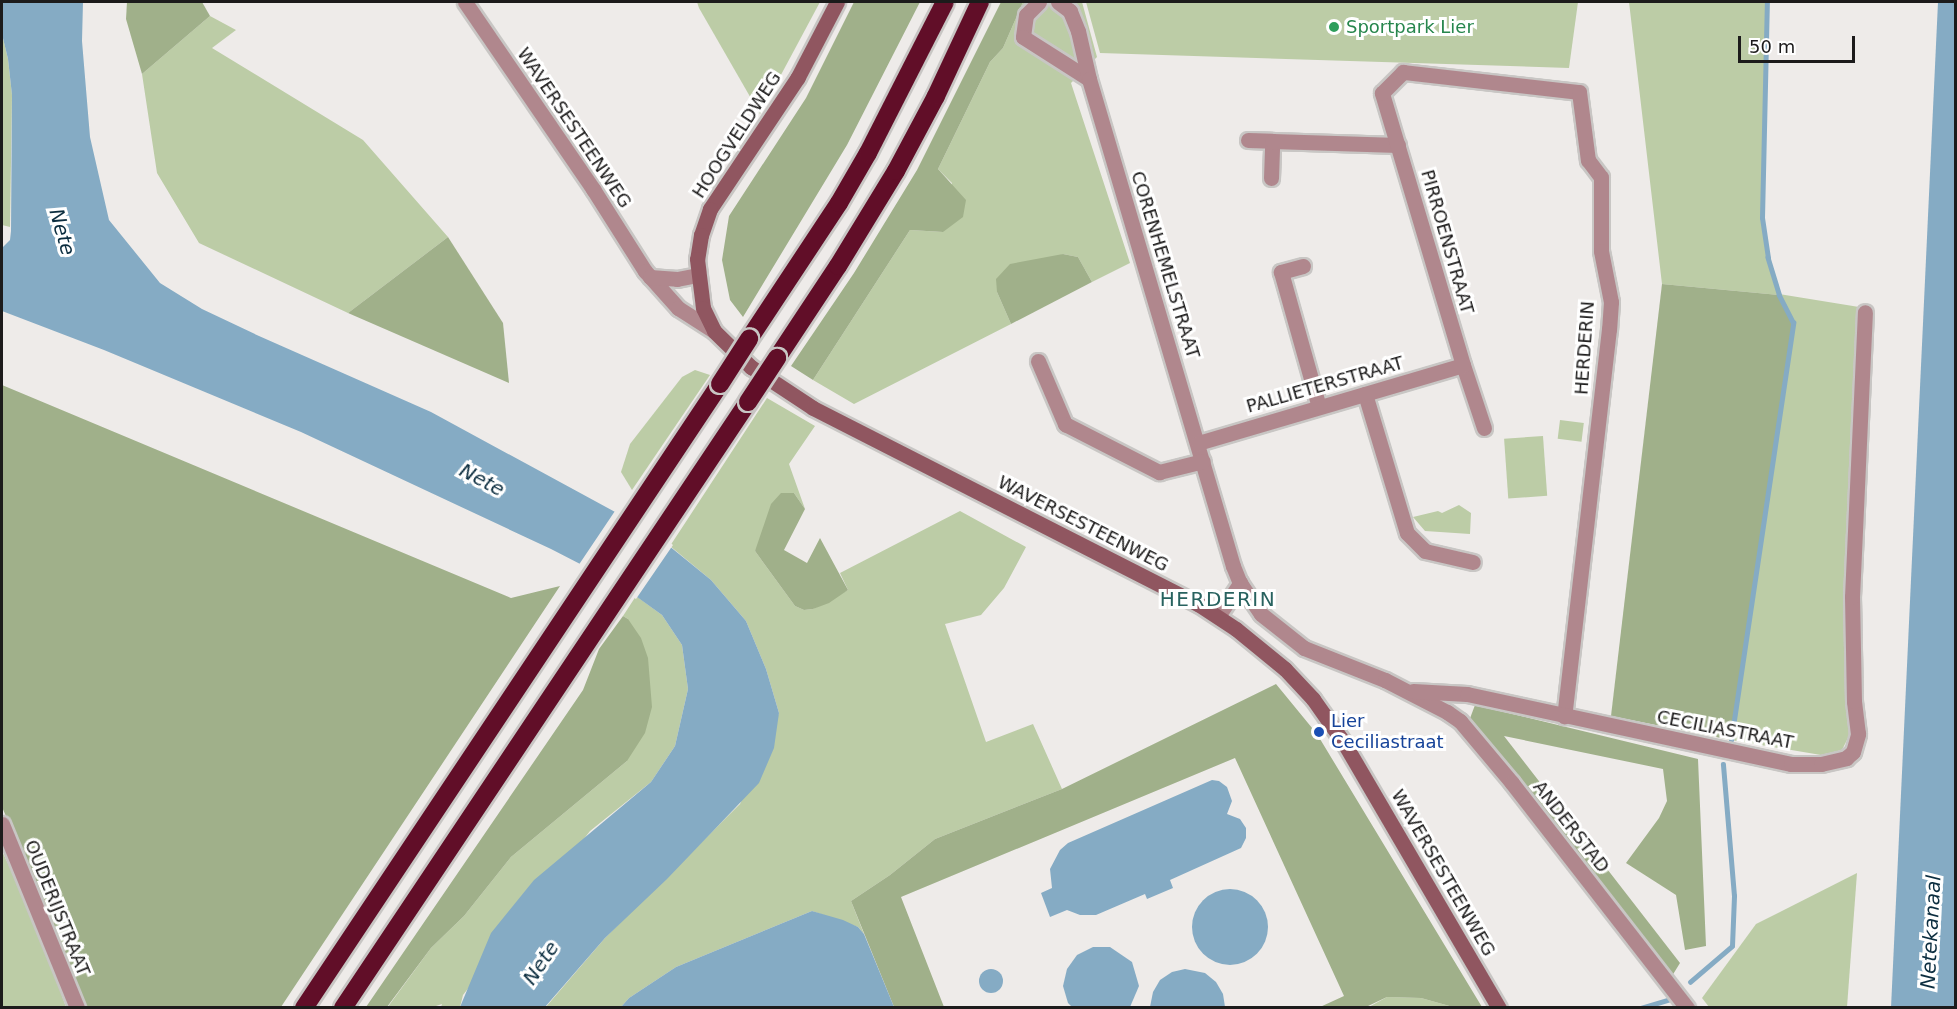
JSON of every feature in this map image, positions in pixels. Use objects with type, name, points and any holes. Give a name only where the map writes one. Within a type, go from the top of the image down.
[{"type":"highway","points":[[304,1008],[833,212],[868,153],[945,2]]},
{"type":"highway","points":[[343,1008],[838,266],[896,171],[936,96],[980,2]]},
{"type":"main road","name":"HOOGVELDWEG","points":[[714,331],[703,308],[698,275],[701,235],[710,209],[793,86],[837,2]]},
{"type":"main road","name":"WAVERSESTEENWEG","points":[[714,331],[751,367],[813,408],[1218,616],[1285,669],[1313,699],[1344,743],[1499,1008]]},
{"type":"street","name":"WAVERSESTEENWEG","points":[[465,2],[650,277],[678,308],[714,331]]},
{"type":"street","points":[[1039,2],[1026,15],[1023,37],[1089,80]]},
{"type":"street","name":"CORENHEMELSTRAAT","points":[[1058,2],[1070,10],[1078,31],[1089,80],[1240,583],[1261,614],[1288,638],[1335,661]]},
{"type":"street","name":"PIRROENSTRAAT","points":[[1403,72],[1382,93],[1484,428]]},
{"type":"street","name":"HERDERIN","points":[[1403,72],[1579,92],[1588,160],[1601,177],[1601,251],[1611,302],[1564,716]]},
{"type":"street","points":[[1248,140],[1398,146]]},
{"type":"street","points":[[1271,178],[1272,141]]},
{"type":"street","points":[[1303,266],[1281,272],[1319,407]]},
{"type":"street","points":[[650,277],[677,279],[698,275]]},
{"type":"street","name":"CECILIASTRAAT","points":[[1335,661],[1407,691],[1467,694],[1791,764],[1838,762],[1853,752],[1858,734],[1854,701],[1852,597],[1865,312]]},
{"type":"street","points":[[1038,362],[1065,424],[1159,472],[1203,461]]},
{"type":"street","name":"PALLIETERSTRAAT","points":[[1197,443],[1463,365]]},
{"type":"street","points":[[1365,394],[1407,533],[1425,552],[1473,562]]},
{"type":"street","points":[[1218,616],[1240,583]]},
{"type":"street","name":"ANDERSTAD","points":[[1407,691],[1447,712],[1473,735],[1687,1008]]},
{"type":"street","name":"OUDERIJSTRAAT","points":[[2,824],[77,1008]]},
{"type":"green space","points":[[127,2],[202,2],[210,16],[142,74],[126,19]]},
{"type":"green space","points":[[697,2],[820,2],[760,114],[699,8]]},
{"type":"green space","points":[[854,2],[920,2],[847,145],[743,317],[730,300],[722,260],[729,216],[806,98]]},
{"type":"green space","points":[[1001,2],[1023,2],[1003,48],[990,62],[938,169],[966,200],[963,217],[943,232],[910,230],[813,380],[791,366],[854,273],[917,170]]},
{"type":"green space","points":[[1023,2],[1082,2],[1097,57],[1071,83],[1130,263],[1092,282],[1078,257],[1063,254],[997,292],[1011,324],[854,404],[813,380],[910,230],[943,232],[952,183],[938,169],[990,62],[1003,48]]},
{"type":"green space","name":"Sportpark Lier","points":[[1086,2],[1578,2],[1569,68],[1100,53]]},
{"type":"green space","points":[[1629,2],[1767,2],[1762,218],[1768,258],[1779,294],[1859,307],[1847,705],[1851,732],[1842,750],[1821,755],[1731,740],[1792,323],[1779,295],[1662,284]]},
{"type":"green space","points":[[210,16],[236,30],[212,48],[363,140],[448,237],[348,313],[199,243],[157,173],[142,74]]},
{"type":"green space","points":[[2,34],[8,59],[12,95],[10,227],[2,225]]},
{"type":"green space","points":[[448,237],[503,323],[509,383],[348,313]]},
{"type":"green space","points":[[1063,254],[1078,257],[1092,282],[1011,324],[997,292],[996,279],[1010,264]]},
{"type":"green space","points":[[1662,284],[1779,295],[1793,323],[1731,740],[1611,716]]},
{"type":"green space","points":[[695,370],[710,375],[632,490],[621,472],[630,444],[682,377]]},
{"type":"green space","points":[[2,385],[511,598],[560,586],[281,1007],[85,1007],[61,944],[2,807]]},
{"type":"green space","points":[[767,398],[815,426],[789,464],[805,509],[794,493],[755,551],[795,606],[804,610],[813,609],[848,590],[840,573],[960,511],[1026,547],[1004,588],[981,615],[945,624],[986,742],[1033,724],[1062,789],[935,839],[890,875],[851,901],[864,934],[858,927],[812,911],[676,967],[629,998],[621,1007],[545,1008],[605,938],[740,804],[779,713],[766,669],[746,621],[711,580],[670,546]]},
{"type":"green space","points":[[1560,420],[1584,423],[1582,442],[1558,439]]},
{"type":"green space","points":[[1543,436],[1547,496],[1508,499],[1504,439]]},
{"type":"green space","points":[[781,493],[794,493],[805,509],[784,550],[807,563],[820,538],[848,590],[829,603],[813,609],[804,610],[795,606],[755,551],[771,504]]},
{"type":"green space","points":[[1459,505],[1471,513],[1470,534],[1425,531],[1413,517],[1438,511],[1442,513]]},
{"type":"green space","points":[[636,596],[662,615],[682,645],[688,689],[675,746],[651,782],[590,831],[463,995],[460,1007],[441,1007],[442,1004],[433,1007],[387,1008],[431,948],[464,916],[511,857],[627,761],[628,619],[623,616]]},
{"type":"green space","points":[[623,616],[628,619],[641,638],[648,658],[652,707],[645,733],[627,761],[511,857],[464,916],[431,948],[387,1007],[366,1007],[583,690],[599,649]]},
{"type":"green space","points":[[1276,684],[1317,734],[1482,1007],[1453,1007],[1421,998],[1387,997],[1366,1007],[1320,1007],[1344,996],[1235,758],[901,897],[944,1007],[894,1007],[851,901],[890,875],[935,839],[1062,789]]},
{"type":"green space","points":[[1475,705],[1698,759],[1706,946],[1685,950],[1676,895],[1626,863],[1659,818],[1667,801],[1663,769],[1504,736],[1680,963],[1672,976],[1469,721]]},
{"type":"green space","points":[[2,851],[35,919],[66,1007],[2,1007]]},
{"type":"green space","points":[[1857,873],[1847,1007],[1709,1007],[1702,998],[1756,924]]},
{"type":"green space","points":[[1387,997],[1421,998],[1453,1007],[1367,1008]]},
{"type":"water","name":"Nete","points":[[2,2],[83,2],[82,41],[90,137],[109,220],[160,283],[202,309],[431,412],[652,532],[711,580],[746,621],[766,669],[779,713],[774,748],[759,783],[667,879],[605,938],[545,1007],[460,1007],[491,933],[534,880],[651,782],[675,746],[688,689],[682,645],[662,615],[619,584],[551,549],[301,432],[104,350],[2,311],[2,248],[10,240],[11,231],[12,95],[8,59],[2,34]]},
{"type":"water","name":"Netekanaal","points":[[1938,2],[1956,2],[1956,1007],[1891,1008]]},
{"type":"water","points":[[1212,780],[1219,781],[1227,787],[1232,801],[1227,814],[1240,819],[1246,828],[1246,838],[1241,848],[1170,880],[1173,888],[1147,899],[1145,894],[1096,915],[1080,915],[1067,910],[1050,917],[1041,893],[1052,888],[1050,869],[1060,850],[1068,843]]},
{"type":"water","points":[[1230,889],[1244,892],[1257,900],[1265,913],[1268,927],[1265,941],[1257,954],[1244,962],[1230,965],[1216,962],[1203,954],[1195,941],[1192,927],[1195,913],[1203,900],[1216,892]]},
{"type":"water","points":[[812,911],[843,920],[858,927],[864,934],[894,1007],[621,1007],[629,998],[676,967]]},
{"type":"water","points":[[1093,947],[1110,947],[1132,962],[1139,986],[1130,1007],[1072,1007],[1068,1003],[1063,986],[1067,969],[1077,955]]},
{"type":"water","points":[[986,969],[996,969],[1003,976],[1003,986],[996,993],[986,993],[979,986],[979,976]]},
{"type":"water","points":[[1185,969],[1205,973],[1216,982],[1223,994],[1225,1007],[1150,1007],[1153,992],[1160,980],[1172,972]]},
{"type":"pier","points":[[617,508],[654,529],[673,545],[636,599],[617,586],[578,566]]},
{"type":"waterway","points":[[1731,740],[1793,323],[1779,295],[1768,258],[1762,218],[1767,2]]},
{"type":"waterway","points":[[1690,982],[1732,946],[1734,896],[1723,764]]},
{"type":"waterway","points":[[1641,1008],[1671,999]]},
{"type":"place","name":"Sportpark Lier","points":[[1334,27]]},
{"type":"place","name":"Lier Ceciliastraat","points":[[1319,732]]},
{"type":"district","name":"HERDERIN","points":[[1218,599]]}]
